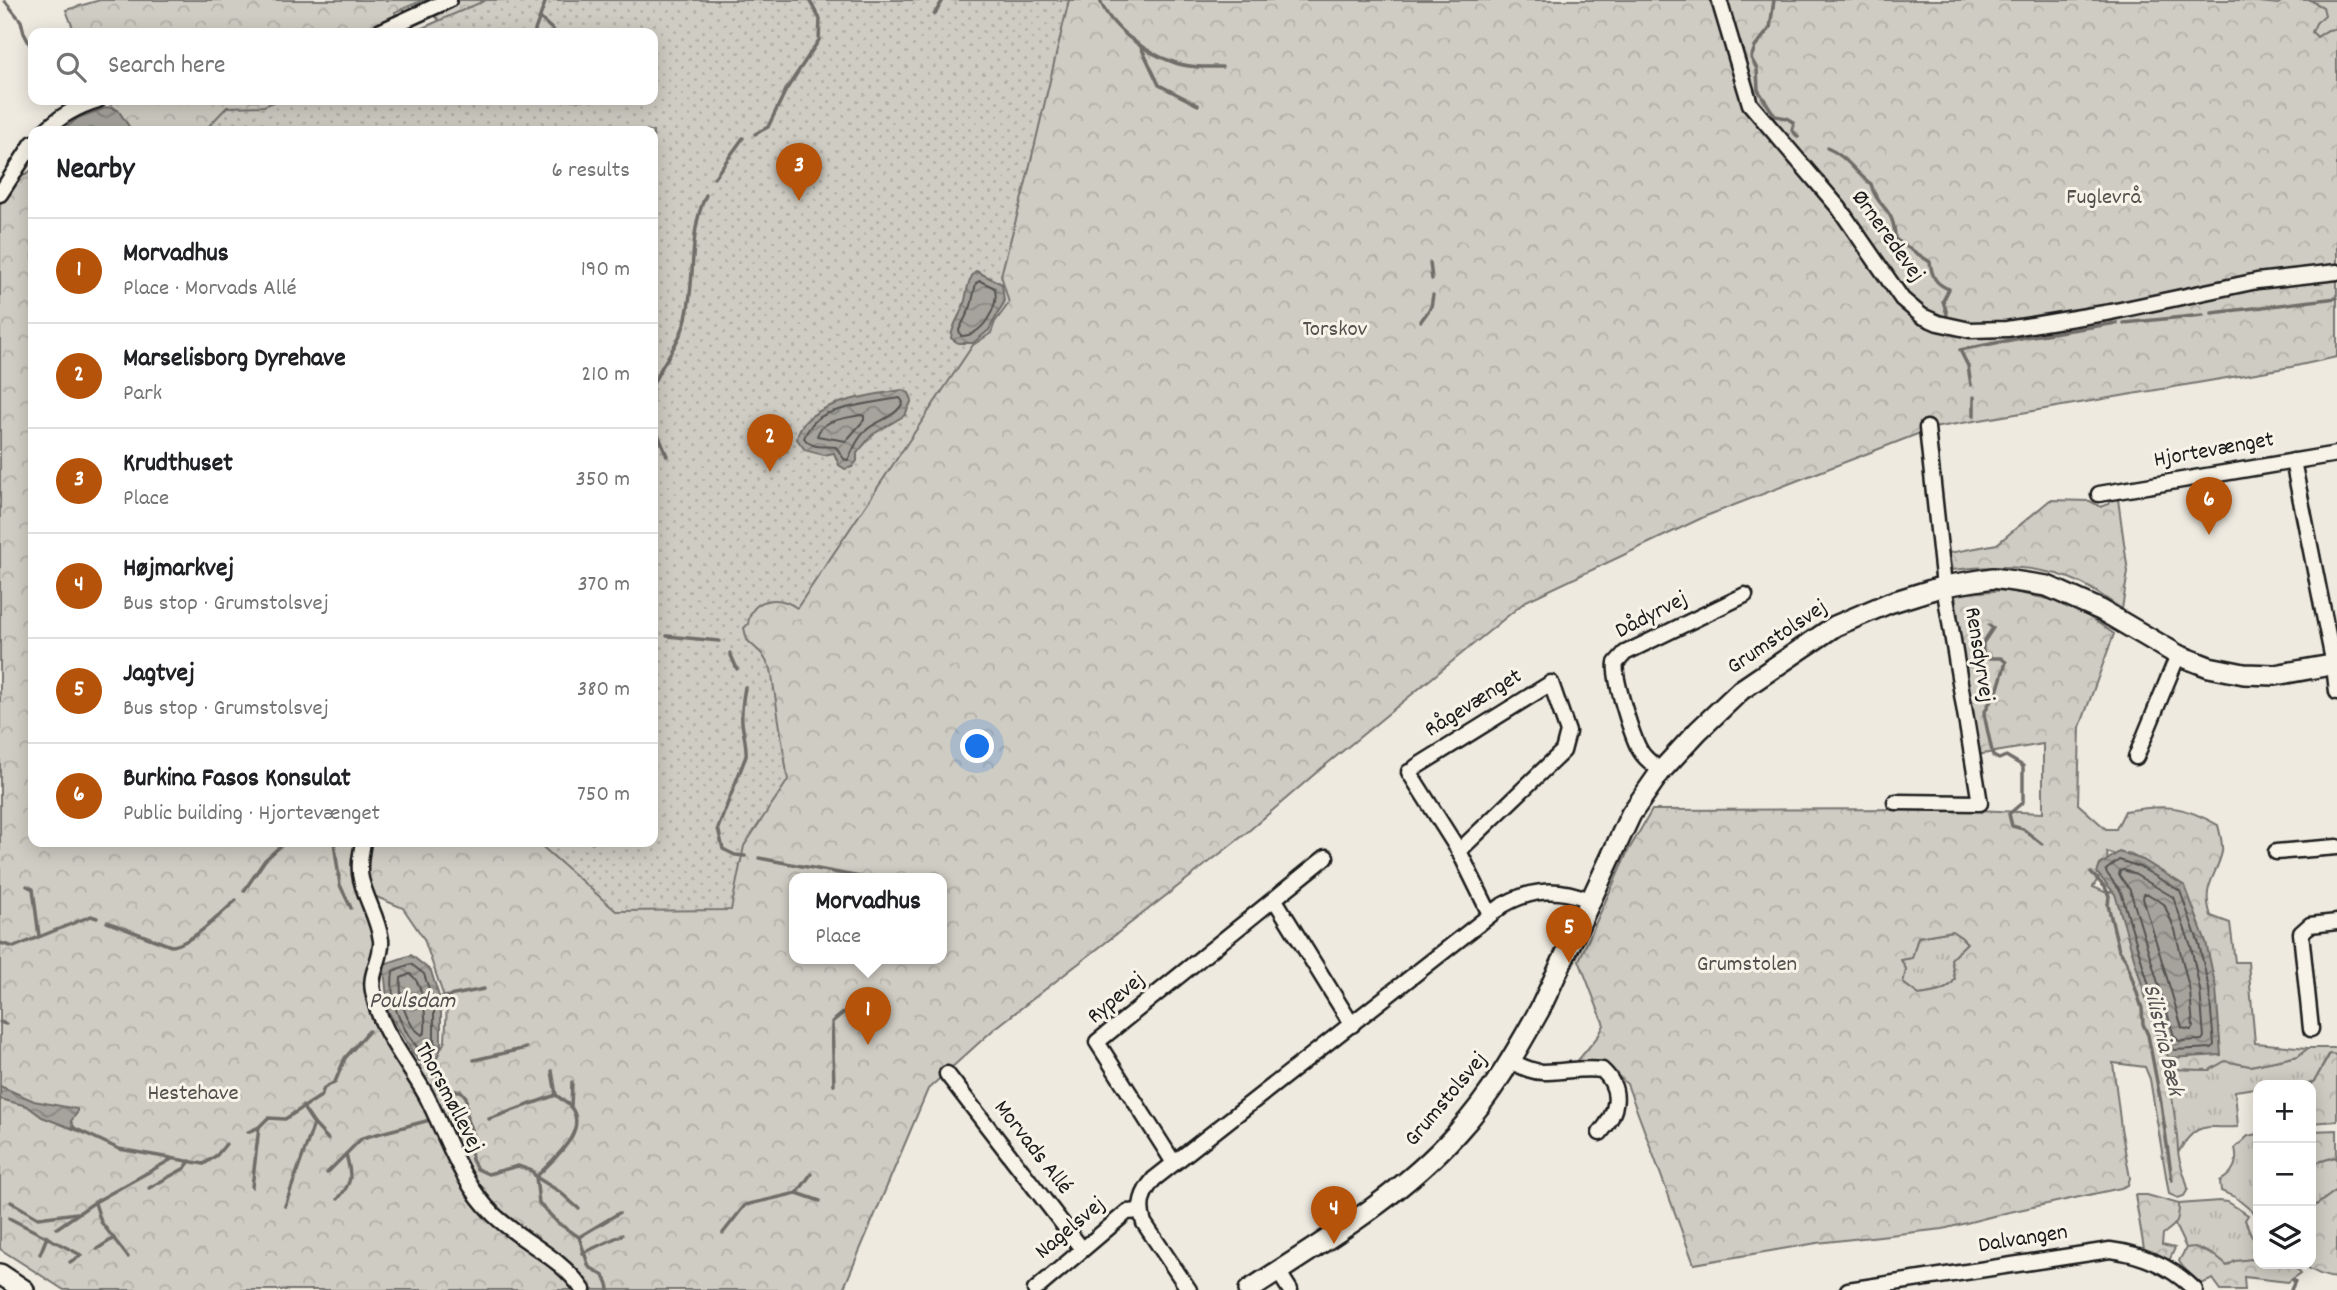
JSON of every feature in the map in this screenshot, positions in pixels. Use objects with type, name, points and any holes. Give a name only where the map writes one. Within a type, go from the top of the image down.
[{"type":"street","points":[[388,28],[449,0]]},
{"type":"street","name":"Ørneredevej","points":[[1719,0],[1750,104],[1839,208],[1902,299],[1922,316],[1938,323],[1970,330],[2007,329],[2111,312],[2257,281],[2337,272]]},
{"type":"street","points":[[51,126],[82,105]]},
{"type":"street","points":[[0,194],[28,151]]},
{"type":"street","name":"Rensdyrvej","points":[[1895,802],[1980,803],[1944,586],[1927,428]]},
{"type":"street","name":"Hjortevænget","points":[[2099,494],[2337,454]]},
{"type":"street","points":[[2292,461],[2335,665],[2337,692]]},
{"type":"street","name":"Grumstolsvej","points":[[1249,1290],[1384,1199],[1419,1171],[1458,1132],[1510,1061],[1540,1009],[1631,814],[1661,771],[1741,690],[1835,625],[1889,603],[1944,586],[1993,578],[2047,586],[2101,610],[2178,655],[2210,667],[2244,674],[2275,675],[2335,665]]},
{"type":"street","name":"Dådyrvej","points":[[1661,771],[1645,757],[1636,744],[1615,676],[1616,663],[1625,653],[1745,595]]},
{"type":"street","points":[[2136,757],[2178,655]]},
{"type":"street","name":"Rågevænget","points":[[1459,851],[1563,751],[1568,732],[1550,683],[1412,769],[1459,851],[1490,914]]},
{"type":"street","name":"Thorsmøllevej","points":[[363,847],[360,878],[381,940],[381,949],[372,974],[372,988],[378,1013],[425,1093],[468,1184],[494,1215],[568,1271],[583,1290]]},
{"type":"street","points":[[2276,852],[2337,847]]},
{"type":"street","name":"Rypevej","points":[[1174,1163],[1097,1042],[1326,857]]},
{"type":"street","points":[[1189,1290],[1144,1223],[1140,1211],[1146,1189],[1154,1179],[1490,914],[1516,898],[1541,891],[1565,892],[1589,900]]},
{"type":"street","points":[[1275,900],[1352,1025]]},
{"type":"street","points":[[2311,1029],[2301,933],[2310,925],[2337,922]]},
{"type":"street","name":"Grumstolsvej","points":[[1510,1061],[1529,1070],[1544,1072],[1602,1070],[1615,1089],[1615,1107],[1600,1133]]},
{"type":"street","name":"Morvads Allé","points":[[947,1074],[1082,1249]]},
{"type":"street","name":"Nagelsvej","points":[[1035,1290],[1127,1212],[1140,1211]]},
{"type":"street","name":"Dalvangen","points":[[1848,1290],[2110,1250],[2134,1254],[2154,1262],[2177,1275],[2195,1290]]},
{"type":"street","points":[[1278,1271],[1290,1290]]},
{"type":"street","points":[[0,1275],[24,1290]]},
{"type":"green space","name":"Torskov","points":[[100,0],[2240,0],[2278,4],[2284,0],[2310,0],[2323,7],[2325,15],[2316,23],[2312,32],[2317,37],[2328,30],[2337,29],[2337,357],[1933,428],[1706,516],[1526,601],[1244,835],[993,1030],[928,1089],[843,1290],[589,1290],[579,1272],[491,1202],[466,1167],[419,1066],[435,1060],[445,1041],[447,1006],[424,939],[403,908],[367,893],[366,847],[658,847],[658,126],[653,126],[653,105],[658,105],[658,28],[446,28],[421,1],[395,12],[399,28],[73,28],[66,10]]},
{"type":"green space","points":[[486,0],[1069,0],[1001,275],[1009,303],[995,322],[991,333],[973,345],[797,608],[782,601],[767,601],[754,609],[744,628],[747,640],[762,654],[771,669],[788,780],[744,846],[731,910],[616,911],[543,847],[658,847],[658,126],[209,126],[227,107],[266,105],[658,105],[658,28],[422,28]]},
{"type":"green space","points":[[2310,0],[2337,0],[2337,29],[2328,30],[2317,37],[2311,32],[2316,23]]},
{"type":"green space","points":[[111,105],[351,105],[344,126],[128,126]]},
{"type":"green space","name":"Hestehave","points":[[28,173],[28,847],[359,847],[376,946],[367,976],[366,992],[372,1020],[433,1122],[460,1183],[474,1201],[561,1271],[577,1290],[64,1290],[0,1249],[0,204]]},
{"type":"green space","points":[[2113,497],[2118,499],[2128,572],[2122,609],[2081,583],[2050,572],[2001,567],[1952,570],[1949,553],[1997,544],[2050,500],[2090,501],[2101,507],[2109,504]]},
{"type":"green space","name":"Grumstolen","points":[[2004,590],[2053,600],[2085,614],[2114,634],[2080,727],[2078,804],[2106,829],[2116,829],[2125,811],[2151,807],[2183,810],[2218,825],[2222,852],[2210,883],[2208,906],[2211,916],[2230,923],[2235,962],[2248,962],[2255,1043],[2308,1048],[2298,1056],[2250,1066],[2225,1061],[2209,1070],[2175,1069],[2169,1074],[2179,1156],[2188,1189],[2184,1196],[2178,1198],[2169,1194],[2150,1079],[2145,1067],[2113,1063],[2130,1178],[2128,1185],[1943,1229],[1817,1243],[1694,1264],[1627,1084],[1607,1067],[1574,1065],[1604,1025],[1579,960],[1628,851],[1652,810],[1955,809],[2043,813],[2043,744],[1976,755],[1955,594]],"holes":[[[2107,852],[2118,856],[2129,853],[2144,863],[2148,879],[2107,893],[2093,887],[2105,866]],[[1952,931],[1967,943],[1951,959],[1955,979],[1944,989],[1919,995],[1903,983],[1906,969],[1901,960],[1912,958],[1918,937]]]},
{"type":"green space","points":[[1952,931],[1967,943],[1951,959],[1955,979],[1944,989],[1919,995],[1903,983],[1906,969],[1901,960],[1912,958],[1918,937]]},
{"type":"green space","points":[[2308,1048],[2337,1048],[2337,1055],[2329,1054],[2315,1080],[2253,1080],[2253,1088],[2235,1091],[2238,1127],[2197,1130],[2178,1153],[2169,1074],[2175,1069],[2209,1070],[2225,1061],[2250,1066],[2298,1056]]},
{"type":"green space","points":[[2330,1054],[2337,1055],[2337,1121],[2316,1123],[2315,1080]]},
{"type":"green space","points":[[2337,1130],[2337,1159],[2335,1157],[2316,1163],[2316,1131]]},
{"type":"green space","points":[[2253,1135],[2253,1212],[2235,1197],[2221,1191],[2220,1181],[2234,1167],[2235,1148],[2248,1136]]},
{"type":"green space","points":[[2335,1157],[2337,1159],[2337,1190],[2316,1205],[2316,1163]]},
{"type":"green space","points":[[2337,1190],[2337,1278],[2318,1274],[2310,1269],[2316,1269],[2316,1205]]},
{"type":"green space","points":[[2135,1195],[2147,1195],[2179,1204],[2176,1222],[2163,1234],[2162,1245],[2175,1248],[2169,1261],[2144,1249]]},
{"type":"green space","points":[[2228,1202],[2248,1215],[2245,1220],[2253,1238],[2253,1260],[2227,1266],[2203,1250],[2186,1248],[2175,1225],[2179,1204]]},
{"type":"green space","points":[[2195,1247],[2215,1256],[2227,1266],[2235,1261],[2252,1259],[2253,1269],[2297,1269],[2301,1273],[2288,1282],[2244,1277],[2245,1290],[2221,1290],[2213,1279],[2201,1284],[2181,1264],[2179,1261],[2186,1248]]},
{"type":"water","points":[[108,107],[118,110],[129,126],[68,126],[78,118]]},
{"type":"water","points":[[976,271],[1002,284],[1004,302],[989,330],[973,343],[958,343],[951,338],[954,325]]},
{"type":"water","points":[[902,390],[909,393],[912,400],[905,415],[872,435],[857,453],[857,461],[852,467],[845,469],[839,465],[834,453],[824,455],[805,450],[797,439],[801,426],[824,409],[840,402]]},
{"type":"water","points":[[2119,852],[2143,860],[2185,886],[2206,942],[2216,988],[2221,1055],[2169,1058],[2159,1042],[2115,894],[2097,873],[2100,865]]},
{"type":"water","name":"Poulsdam","points":[[411,955],[431,971],[441,1003],[441,1047],[435,1064],[429,1058],[419,1061],[388,1011],[384,967],[387,963]]},
{"type":"water","points":[[0,1086],[34,1101],[77,1109],[71,1121],[76,1130],[42,1117],[27,1106],[0,1099]]},
{"type":"waterway","points":[[536,28],[546,0]]},
{"type":"waterway","points":[[755,134],[768,127],[786,90],[819,40],[820,19],[809,0]]},
{"type":"waterway","points":[[934,15],[943,0]]},
{"type":"waterway","points":[[1100,0],[1120,30],[1141,46],[1173,62],[1198,67],[1222,67]]},
{"type":"waterway","name":"Silistria Bæk","points":[[1774,0],[1770,28],[1755,47],[1751,58],[1757,69],[1758,90],[1775,116],[1787,118],[1794,123],[1792,130],[1798,137]]},
{"type":"waterway","points":[[5,1],[21,21],[28,41]]},
{"type":"waterway","points":[[540,18],[551,28]]},
{"type":"waterway","points":[[1140,45],[1159,85],[1198,105]]},
{"type":"waterway","points":[[714,178],[743,138]]},
{"type":"waterway","name":"Silistria Bæk","points":[[1827,148],[1840,155],[1871,184],[1892,220],[1895,239],[1930,262],[1935,279],[1949,289],[1943,301],[1947,314]]},
{"type":"waterway","points":[[658,375],[685,322],[691,290],[696,226],[706,195]]},
{"type":"waterway","points":[[1430,263],[1432,279]]},
{"type":"waterway","points":[[1421,321],[1431,307],[1433,295]]},
{"type":"waterway","points":[[2212,313],[2337,298]]},
{"type":"waterway","points":[[2124,323],[2203,315]]},
{"type":"waterway","points":[[1971,385],[1968,366],[1960,350],[2117,323]]},
{"type":"waterway","name":"Silistria Bæk","points":[[1974,397],[1974,416]]},
{"type":"waterway","points":[[658,435],[667,456]]},
{"type":"waterway","name":"Silistria Bæk","points":[[1989,625],[1993,628],[1983,643],[1983,653],[1987,658],[2001,658],[2006,662],[1996,695],[1984,714],[1993,756],[1999,759],[2006,756],[2023,766],[2023,802],[2009,814],[2012,826],[2023,829],[2042,844]]},
{"type":"waterway","points":[[667,636],[719,641]]},
{"type":"waterway","points":[[730,653],[737,669]]},
{"type":"waterway","points":[[745,687],[742,726],[746,756],[718,828],[723,849],[745,856]]},
{"type":"waterway","points":[[244,891],[265,860],[279,847]]},
{"type":"waterway","points":[[335,847],[340,885],[351,908]]},
{"type":"waterway","points":[[759,858],[839,873]]},
{"type":"waterway","name":"Silistria Bæk","points":[[2091,873],[2105,887],[2109,896],[2108,905],[2119,950],[2126,960],[2142,1008],[2143,1024],[2148,1035],[2161,1103],[2172,1180]]},
{"type":"waterway","points":[[27,886],[33,889],[39,936]]},
{"type":"waterway","points":[[107,922],[171,946],[196,934],[236,900]]},
{"type":"waterway","points":[[0,943],[14,947],[91,916],[97,918]]},
{"type":"waterway","points":[[439,998],[484,989]]},
{"type":"waterway","points":[[834,1085],[832,1022],[848,1009]]},
{"type":"waterway","points":[[0,1022],[6,1024]]},
{"type":"waterway","points":[[248,1132],[259,1127],[268,1118],[285,1119],[321,1096],[324,1088],[335,1082],[345,1058],[369,1031]]},
{"type":"waterway","points":[[474,1060],[526,1048]]},
{"type":"waterway","points":[[435,1064],[441,1086],[451,1091],[461,1091],[466,1097],[467,1120],[475,1138],[471,1149],[472,1160],[477,1169],[488,1174],[518,1166],[532,1171],[536,1177],[539,1203],[558,1223],[579,1237],[589,1267],[605,1278],[609,1290]]},
{"type":"waterway","points":[[552,1071],[556,1095],[569,1105],[575,1115],[576,1125],[567,1144],[536,1177],[560,1192],[579,1209]]},
{"type":"waterway","points":[[571,1107],[572,1082]]},
{"type":"waterway","points":[[489,1119],[556,1095]]},
{"type":"waterway","points":[[302,1106],[328,1139]]},
{"type":"waterway","points":[[327,1173],[362,1138],[430,1120]]},
{"type":"waterway","points":[[285,1206],[314,1124]]},
{"type":"waterway","points":[[72,1127],[119,1149],[204,1164],[226,1144]]},
{"type":"waterway","points":[[252,1187],[259,1127]]},
{"type":"waterway","points":[[338,1199],[350,1178],[346,1154]]},
{"type":"waterway","points":[[57,1228],[95,1202],[172,1159]]},
{"type":"waterway","points":[[149,1188],[185,1168],[190,1161]]},
{"type":"waterway","points":[[798,1192],[811,1174]]},
{"type":"waterway","points":[[723,1233],[745,1205],[797,1193],[820,1201]]},
{"type":"waterway","points":[[11,1202],[38,1218],[77,1213]]},
{"type":"waterway","points":[[95,1203],[101,1222],[128,1257]]},
{"type":"waterway","points":[[579,1237],[619,1213]]},
{"type":"waterway","points":[[9,1218],[81,1255]]},
{"type":"waterway","points":[[583,1253],[622,1235]]},
{"type":"waterway","points":[[40,1254],[47,1237]]},
{"type":"waterway","points":[[97,1249],[114,1238]]},
{"type":"waterway","points":[[70,1262],[80,1256]]},
{"type":"waterway","name":"Silistria Bæk","points":[[2291,1290],[2295,1281],[2293,1280]]},
{"type":"place","name":"Krudthuset","points":[[799,201]]},
{"type":"place","name":"Marselisborg Dyrehave","points":[[770,472]]},
{"type":"place","name":"Burkina Fasos Konsulat","points":[[2209,535]]},
{"type":"place","name":"Jagtvej","points":[[1569,963]]},
{"type":"place","name":"Morvadhus","points":[[868,1045]]},
{"type":"place","name":"Højmarkvej","points":[[1334,1244]]},
{"type":"park label","name":"Fuglevrå","points":[[2104,198]]}]
